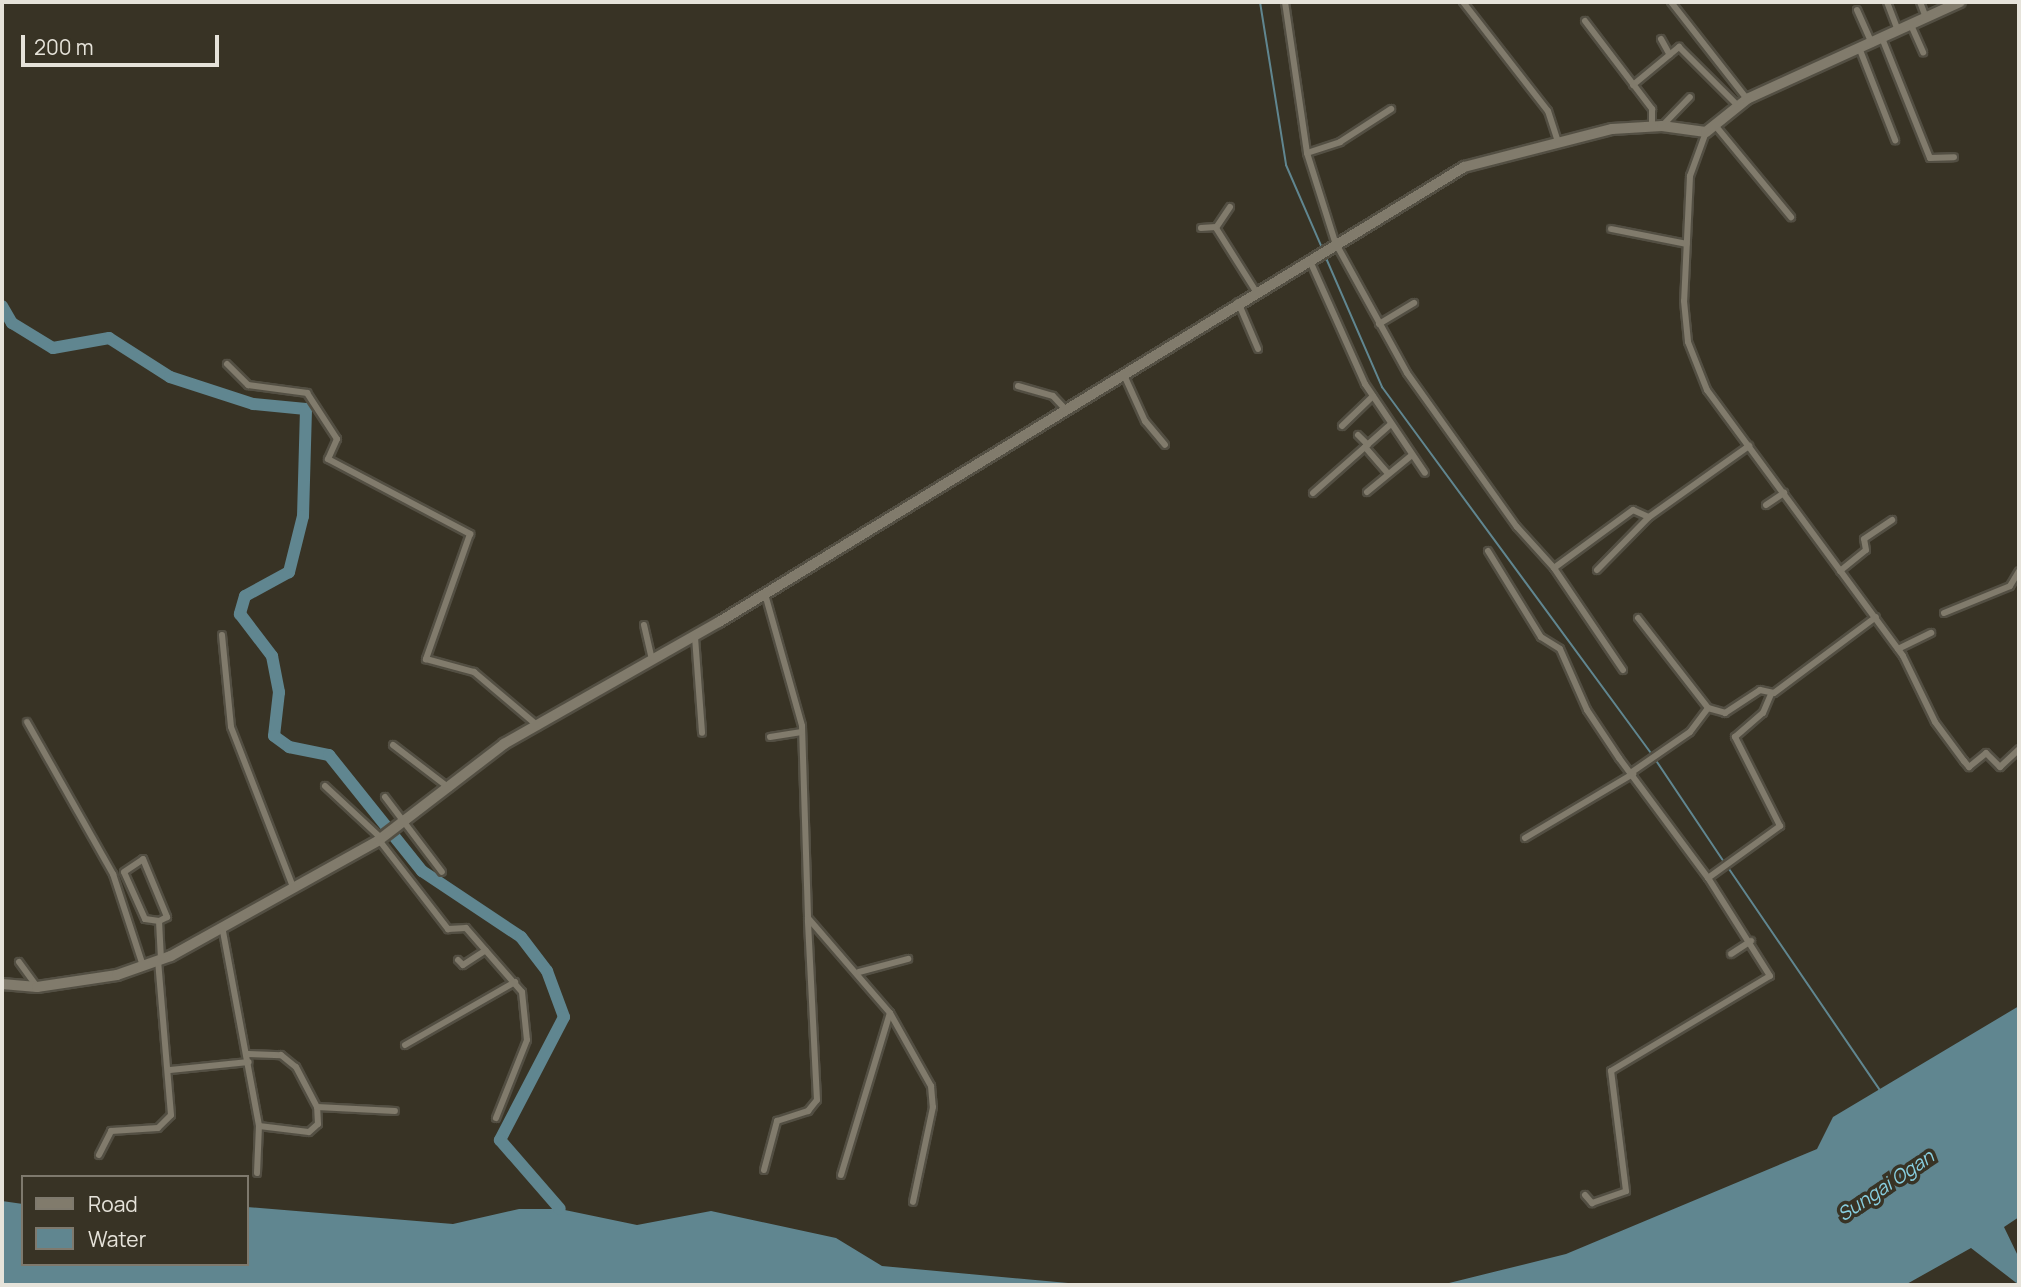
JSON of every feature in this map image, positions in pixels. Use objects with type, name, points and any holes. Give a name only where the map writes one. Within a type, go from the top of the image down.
[{"type":"street","points":[[1285,2],[1307,152],[1333,243],[1379,324],[1517,527],[1554,568],[1623,670]]},
{"type":"street","points":[[1463,2],[1548,111],[1558,141]]},
{"type":"street","points":[[1671,2],[1746,99]]},
{"type":"street","points":[[1887,2],[1898,31]]},
{"type":"street","points":[[1920,2],[1926,18]]},
{"type":"street","points":[[1960,2],[1860,50],[1746,99],[1710,128],[1690,176],[1684,320],[1692,357],[1707,390],[1876,617],[1898,649],[1936,722],[1969,767],[1986,753],[2000,767],[2019,749]]},
{"type":"street","points":[[1857,10],[1872,44]]},
{"type":"street","points":[[1586,21],[1652,109],[1657,126]]},
{"type":"street","points":[[1911,25],[1923,52]]},
{"type":"street","points":[[1882,38],[1930,158],[1954,158]]},
{"type":"street","points":[[1661,39],[1670,55]]},
{"type":"street","points":[[1633,85],[1679,47],[1737,106]]},
{"type":"street","points":[[1860,50],[1877,104],[1895,140]]},
{"type":"street","points":[[1657,126],[1690,97]]},
{"type":"street","points":[[1307,152],[1340,142],[1391,108]]},
{"type":"street","points":[[2,984],[37,988],[143,966],[159,960],[380,839],[538,726],[695,637],[1238,300],[1465,167],[1558,141],[1657,126],[1710,128],[1791,217]]},
{"type":"street","points":[[1216,227],[1230,206]]},
{"type":"street","points":[[1201,228],[1216,227]]},
{"type":"street","points":[[1216,227],[1255,290]]},
{"type":"street","points":[[1611,229],[1687,244]]},
{"type":"street","points":[[1309,257],[1364,384],[1425,473]]},
{"type":"street","points":[[1238,300],[1258,349]]},
{"type":"street","points":[[1379,324],[1414,303]]},
{"type":"street","points":[[226,364],[248,385],[307,393],[337,439],[329,460],[470,534],[425,657],[472,671],[538,726]]},
{"type":"street","points":[[1123,373],[1146,423],[1165,445]]},
{"type":"street","points":[[1018,386],[1053,396],[1065,409]]},
{"type":"street","points":[[1342,426],[1373,395]]},
{"type":"street","points":[[1313,494],[1391,424]]},
{"type":"street","points":[[1358,435],[1388,473]]},
{"type":"street","points":[[1597,570],[1649,517],[1749,446]]},
{"type":"street","points":[[1367,492],[1412,455]]},
{"type":"street","points":[[1766,505],[1784,493]]},
{"type":"street","points":[[1554,568],[1633,510],[1649,517]]},
{"type":"street","points":[[1840,571],[1866,550],[1864,539],[1892,520]]},
{"type":"street","points":[[1488,551],[1541,637],[1560,649],[1587,710],[1711,876],[1751,941],[1769,977],[1610,1073],[1626,1189],[1592,1203],[1585,1195]]},
{"type":"street","points":[[1944,613],[2010,586],[2019,571]]},
{"type":"street","points":[[764,1170],[778,1121],[808,1111],[817,1100],[802,732],[765,594]]},
{"type":"street","points":[[1711,876],[1780,824],[1735,737],[1763,713],[1771,694],[1876,617]]},
{"type":"street","points":[[1637,618],[1708,708],[1725,713],[1760,690],[1771,694]]},
{"type":"street","points":[[644,625],[652,662]]},
{"type":"street","points":[[1898,649],[1931,633]]},
{"type":"street","points":[[222,635],[219,655],[238,748],[293,887]]},
{"type":"street","points":[[695,637],[702,733]]},
{"type":"street","points":[[1525,838],[1665,749],[1706,718],[1708,708]]},
{"type":"street","points":[[27,722],[113,874],[143,966]]},
{"type":"street","points":[[770,737],[802,732]]},
{"type":"street","points":[[393,745],[449,788]]},
{"type":"street","points":[[325,786],[380,839],[448,929],[463,927],[515,982],[527,1014],[527,1040],[496,1118]]},
{"type":"street","points":[[385,797],[407,820],[442,872]]},
{"type":"street","points":[[143,859],[167,917],[159,921],[145,919],[124,872],[143,859]]},
{"type":"street","points":[[808,918],[859,972],[890,1013],[925,1068],[932,1097],[913,1202]]},
{"type":"street","points":[[99,1155],[111,1131],[158,1128],[169,1119],[170,1070],[159,960],[159,921]]},
{"type":"street","points":[[222,926],[248,1054],[258,1126],[257,1173]]},
{"type":"street","points":[[1731,954],[1751,941]]},
{"type":"street","points":[[458,960],[463,965],[486,950]]},
{"type":"street","points":[[859,972],[908,959]]},
{"type":"street","points":[[19,962],[37,988]]},
{"type":"street","points":[[405,1045],[515,982]]},
{"type":"street","points":[[841,1175],[890,1013]]},
{"type":"street","points":[[248,1054],[281,1055],[296,1067],[317,1107],[318,1124],[309,1132],[258,1126]]},
{"type":"street","points":[[170,1070],[249,1062]]},
{"type":"street","points":[[317,1107],[396,1111]]},
{"type":"water","name":"Sungai Ogan","points":[[2019,1006],[2019,1217],[2004,1227],[2019,1258],[2019,1285],[1971,1248],[1905,1285],[1441,1285],[1566,1254],[1817,1149],[1833,1117]]},
{"type":"water","points":[[2,1201],[21,1204],[21,1266],[248,1266],[248,1207],[453,1224],[519,1209],[560,1209],[637,1225],[711,1211],[836,1238],[882,1266],[1090,1285],[2,1285]]},
{"type":"waterway","points":[[1260,2],[1286,165],[1323,250]]},
{"type":"waterway","points":[[1326,258],[1382,387],[1652,754]]},
{"type":"waterway","points":[[2,306],[12,323],[53,348],[109,338],[170,377],[253,404],[306,409],[303,516],[289,572],[245,596],[240,614],[272,656],[279,692],[274,736],[289,747],[329,755],[422,871],[521,937],[547,971],[564,1017],[500,1140],[560,1209]]},
{"type":"waterway","points":[[1655,759],[1724,862]]},
{"type":"waterway","points":[[1727,866],[1880,1090]]}]
